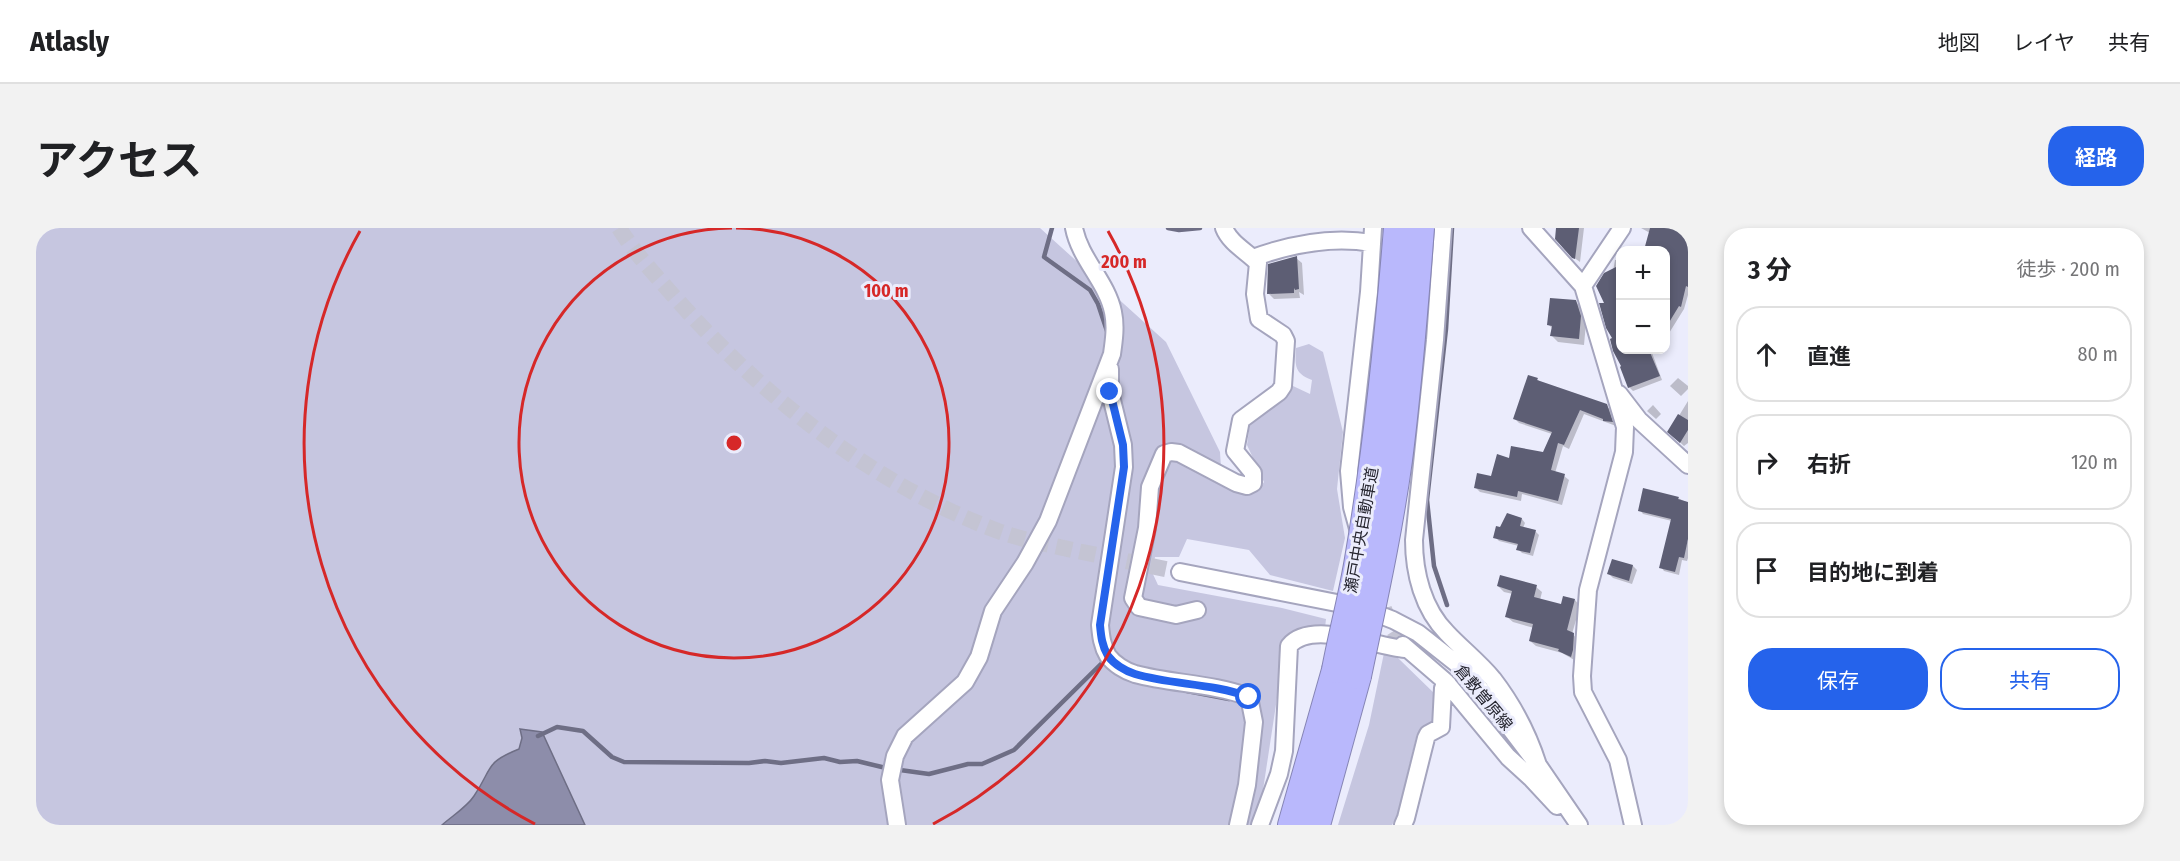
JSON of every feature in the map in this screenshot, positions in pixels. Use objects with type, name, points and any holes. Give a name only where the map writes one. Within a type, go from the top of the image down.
[{"type":"highway","name":"瀬戸中央自動車道","points":[[1317,825],[1346,673],[1358,560],[1387,354],[1397,228]]},
{"type":"highway","name":"瀬戸中央自動車道","points":[[1291,825],[1346,673],[1382,564],[1411,357],[1421,228]]},
{"type":"street","points":[[897,825],[890,780],[895,756],[905,736],[965,682],[979,657],[993,611],[1025,563],[1048,521],[1108,362],[1115,334],[1113,311],[1077,242],[1074,228]]},
{"type":"street","points":[[1197,610],[1176,615],[1139,607],[1133,598],[1147,528],[1149,487],[1164,454],[1171,452],[1179,453],[1236,483],[1246,486],[1253,483],[1253,473],[1235,451],[1241,420],[1279,392],[1283,386],[1286,341],[1283,335],[1259,319],[1255,294],[1258,262],[1233,243],[1224,228]]},
{"type":"street","points":[[1443,228],[1435,339],[1414,540],[1416,572],[1428,608],[1445,632],[1472,656],[1502,692],[1530,737],[1538,765]]},
{"type":"street","points":[[1532,228],[1583,286],[1625,427],[1624,452],[1588,590],[1582,676],[1584,692],[1618,760],[1633,825]]},
{"type":"street","points":[[1583,286],[1622,228]]},
{"type":"street","points":[[1253,258],[1281,248],[1372,236],[1369,292],[1349,471],[1352,507],[1382,604]]},
{"type":"street","points":[[1108,362],[1111,373],[1110,392],[1123,445],[1124,467],[1100,625],[1102,643],[1108,655],[1118,666],[1133,674],[1231,691],[1249,697],[1254,722],[1247,785],[1238,825]]},
{"type":"street","points":[[1614,388],[1639,420],[1688,465]]},
{"type":"street","name":"倉敷曽原線","points":[[1180,572],[1362,608],[1418,633],[1461,667],[1478,686],[1538,765],[1579,825]]},
{"type":"street","points":[[1260,825],[1279,774],[1284,751],[1289,646],[1298,639],[1320,633],[1404,647],[1448,684],[1508,757],[1531,778],[1573,825]]},
{"type":"street","points":[[1403,825],[1426,738],[1428,734],[1441,727],[1443,688],[1448,684]]},
{"type":"shaded area","points":[[36,228],[1040,228],[1166,342],[1220,452],[1222,484],[1249,494],[1259,490],[1264,482],[1247,445],[1250,423],[1262,416],[1293,386],[1310,394],[1312,380],[1299,371],[1296,359],[1296,348],[1309,344],[1323,352],[1343,432],[1337,489],[1345,538],[1333,591],[1270,575],[1249,550],[1187,539],[1179,557],[1155,557],[1152,572],[1158,585],[1282,608],[1326,619],[1325,628],[1318,628],[1281,642],[1277,698],[1261,803],[1252,825],[585,825],[542,732],[520,729],[522,738],[519,749],[494,763],[471,800],[442,825],[36,825]]},
{"type":"shaded area","points":[[1384,653],[1398,658],[1436,695],[1433,720],[1417,734],[1397,816],[1392,825],[1338,825],[1369,725]]},
{"type":"shaded area","points":[[520,729],[542,732],[585,825],[442,825],[471,800],[494,763],[519,749],[522,738]]},
{"type":"building","points":[[1556,228],[1579,228],[1575,259],[1555,239]]},
{"type":"building","points":[[1650,228],[1677,228],[1688,231],[1688,287],[1686,286],[1681,307],[1679,306],[1670,321],[1670,246],[1645,246]]},
{"type":"building","points":[[1297,256],[1299,289],[1294,288],[1294,293],[1267,294],[1268,264]]},
{"type":"building","points":[[1616,267],[1616,354],[1651,354],[1660,376],[1628,388],[1613,351],[1610,339],[1612,338],[1606,328],[1599,303],[1604,303],[1596,286],[1604,273]]},
{"type":"building","points":[[1550,298],[1576,300],[1581,316],[1579,339],[1550,336],[1552,326],[1547,325]]},
{"type":"building","points":[[1528,375],[1607,404],[1613,422],[1603,421],[1603,419],[1580,410],[1564,445],[1558,443],[1551,470],[1565,474],[1558,501],[1518,491],[1517,497],[1474,488],[1477,473],[1491,476],[1497,454],[1509,458],[1511,446],[1543,452],[1552,432],[1513,419]]},
{"type":"building","points":[[1678,414],[1688,420],[1688,430],[1680,443],[1667,432]]},
{"type":"building","points":[[1643,488],[1679,497],[1678,499],[1688,502],[1688,539],[1684,558],[1679,557],[1675,572],[1659,568],[1671,519],[1638,511]]},
{"type":"building","points":[[1507,513],[1522,518],[1520,526],[1536,530],[1530,553],[1516,550],[1518,544],[1493,538],[1496,526],[1500,527]]},
{"type":"building","points":[[1612,559],[1633,565],[1629,581],[1607,574]]},
{"type":"building","points":[[1500,575],[1537,585],[1534,597],[1561,604],[1563,596],[1575,599],[1567,630],[1574,633],[1571,657],[1558,651],[1559,649],[1529,641],[1533,624],[1505,617],[1512,591],[1497,586]]},
{"type":"waterway","points":[[1052,228],[1044,257],[1090,290],[1098,304],[1108,334]]},
{"type":"waterway","points":[[1168,228],[1179,230],[1200,228]]},
{"type":"waterway","points":[[1447,605],[1434,566],[1427,500],[1446,329],[1452,228]]},
{"type":"waterway","points":[[900,770],[929,774],[968,764],[982,764],[1014,750],[1104,661]]},
{"type":"waterway","points":[[1187,691],[1229,699]]},
{"type":"waterway","points":[[538,736],[557,727],[583,731],[612,757],[624,762],[749,763],[765,761],[781,763],[824,758],[840,762],[857,761],[886,768]]},
{"type":"tunnel","points":[[619,228],[640,257],[679,302],[748,373],[825,436],[865,464],[952,512],[998,531],[1047,544],[1180,572]]},
{"type":"tunnel","points":[[1384,609],[1403,645]]},
{"type":"route","points":[[1110,392],[1123,445],[1124,467],[1100,625],[1102,643],[1108,655],[1118,666],[1133,674],[1231,691],[1249,697]]}]
